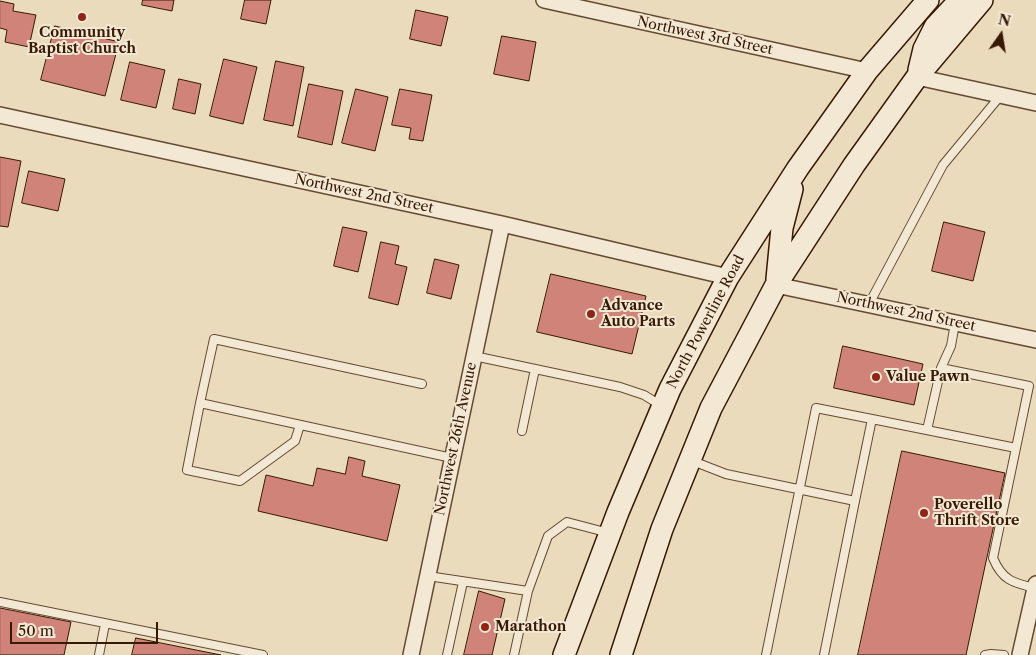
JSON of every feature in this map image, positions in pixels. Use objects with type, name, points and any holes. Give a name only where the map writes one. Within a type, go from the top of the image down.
[{"type":"main road","name":"North Powerline Road","points":[[564,655],[611,533],[670,389],[728,277],[798,168],[867,71],[928,0]]},
{"type":"main road","points":[[918,77],[924,49],[935,27],[960,0]]},
{"type":"main road","points":[[621,655],[662,529],[711,408],[776,285],[854,165],[918,77],[982,0]]},
{"type":"main road","points":[[776,285],[782,228],[798,168]]},
{"type":"street","name":"Northwest 3rd Street","points":[[544,0],[867,71]]},
{"type":"street","points":[[918,77],[1036,103]]},
{"type":"street","name":"Northwest 2nd Street","points":[[0,116],[502,224],[728,277]]},
{"type":"street","name":"Northwest 26th Avenue","points":[[411,655],[502,224]]},
{"type":"street","name":"Northwest 2nd Street","points":[[776,285],[1036,340]]},
{"type":"street","points":[[1020,655],[1035,594]]},
{"type":"lane","points":[[870,304],[944,165],[1001,95]]},
{"type":"lane","points":[[927,430],[941,368],[951,346],[955,323]]},
{"type":"lane","points":[[300,424],[295,441],[240,482],[186,470],[214,339],[422,384]]},
{"type":"lane","points":[[474,356],[620,388],[644,396],[663,406]]},
{"type":"lane","points":[[941,368],[1029,386],[993,558],[1007,579],[1035,594]]},
{"type":"lane","points":[[522,432],[535,369]]},
{"type":"lane","points":[[200,403],[452,458]]},
{"type":"lane","points":[[766,655],[816,408],[1016,448]]},
{"type":"lane","points":[[824,655],[872,419]]},
{"type":"lane","points":[[690,460],[726,474],[855,501]]},
{"type":"lane","points":[[514,655],[528,591],[548,536],[567,522],[611,533]]},
{"type":"lane","points":[[428,576],[528,591]]},
{"type":"lane","points":[[447,655],[464,582]]},
{"type":"lane","points":[[0,602],[262,655]]},
{"type":"lane","points":[[99,655],[105,624]]},
{"type":"lane","points":[[985,655],[1004,655]]},
{"type":"building","points":[[143,0],[174,0],[172,11],[142,5]]},
{"type":"building","points":[[245,0],[271,0],[266,24],[241,19]]},
{"type":"building","points":[[0,1],[14,4],[13,11],[36,15],[29,47],[5,42],[7,30],[0,28]]},
{"type":"building","points":[[416,10],[448,17],[441,46],[410,39]]},
{"type":"building","points":[[55,26],[119,42],[105,96],[41,80]]},
{"type":"building","points":[[502,36],[536,42],[529,81],[494,74]]},
{"type":"building","points":[[224,59],[257,67],[243,124],[210,116]]},
{"type":"building","points":[[276,61],[304,67],[293,126],[264,120]]},
{"type":"building","points":[[130,62],[165,70],[156,108],[121,100]]},
{"type":"building","points":[[179,79],[201,84],[195,114],[173,109]]},
{"type":"building","points":[[309,84],[343,91],[332,145],[298,137]]},
{"type":"building","points":[[356,89],[388,97],[375,151],[342,143]]},
{"type":"building","points":[[400,89],[432,95],[423,141],[409,139],[411,128],[392,125]]},
{"type":"building","points":[[0,157],[21,161],[8,227],[0,226]]},
{"type":"building","points":[[29,171],[65,179],[58,211],[22,203]]},
{"type":"building","points":[[944,222],[985,232],[973,281],[932,271]]},
{"type":"building","points":[[343,227],[367,232],[358,272],[334,266]]},
{"type":"building","points":[[381,242],[399,246],[395,264],[407,267],[398,305],[369,298]]},
{"type":"building","points":[[435,259],[459,265],[451,299],[427,293]]},
{"type":"building","name":"Advance Auto Parts","points":[[551,274],[646,296],[632,354],[537,332]]},
{"type":"building","points":[[843,346],[923,364],[914,405],[834,388]]},
{"type":"building","points":[[902,451],[1005,473],[966,655],[858,655]]},
{"type":"building","points":[[349,457],[365,461],[362,476],[400,485],[387,541],[258,511],[266,475],[313,486],[317,468],[345,474]]},
{"type":"building","name":"Marathon","points":[[479,591],[505,599],[492,655],[464,655]]},
{"type":"building","points":[[0,608],[71,622],[64,655],[0,655]]},
{"type":"building","points":[[136,638],[221,655],[132,655]]},
{"type":"place","name":"Community Baptist Church","points":[[82,17]]},
{"type":"place","name":"Advance Auto Parts","points":[[591,314]]},
{"type":"place","name":"Value Pawn","points":[[876,377]]},
{"type":"place","name":"Poverello Thrift Store","points":[[924,513]]},
{"type":"place","name":"Marathon","points":[[485,627]]}]
